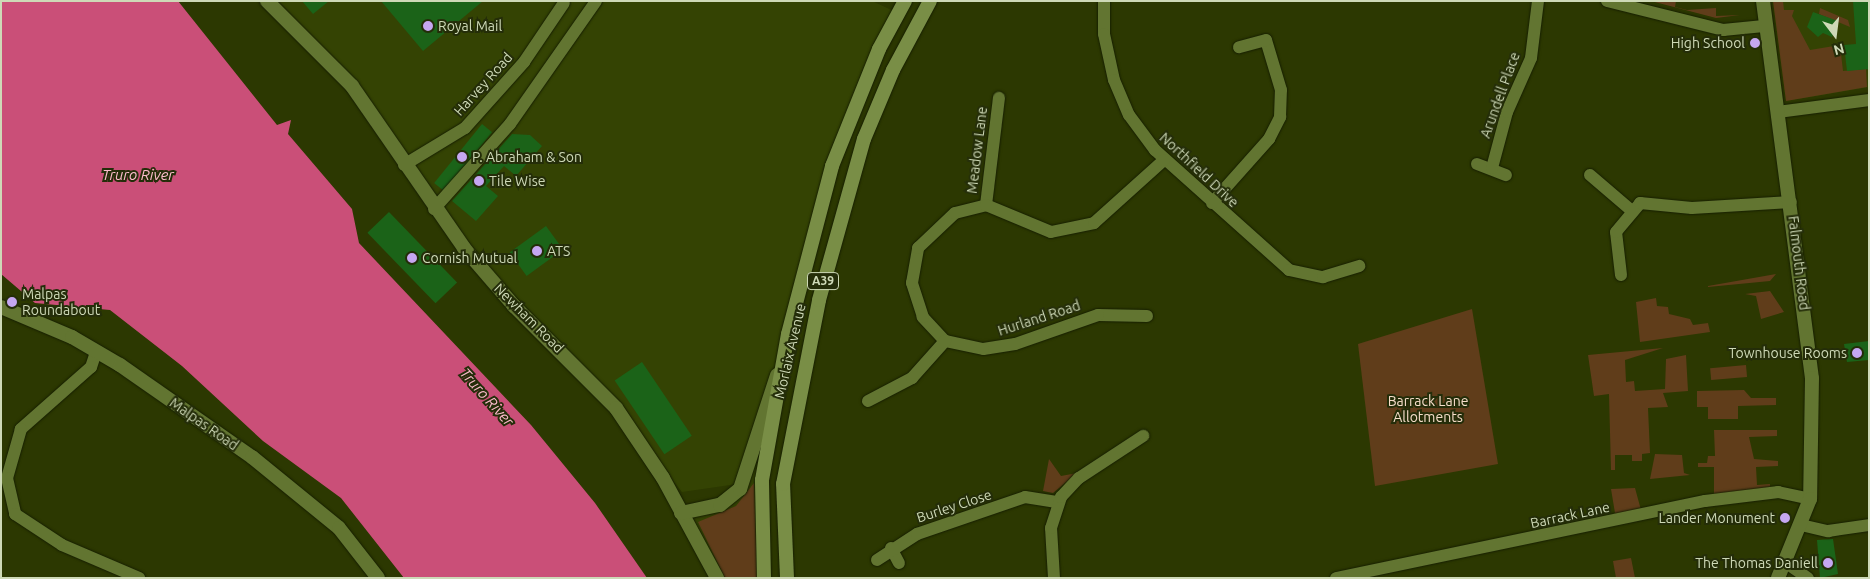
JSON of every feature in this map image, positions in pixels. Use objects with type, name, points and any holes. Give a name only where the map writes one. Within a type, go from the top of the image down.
[{"type":"highway","name":"Morlaix Avenue","points":[[764,578],[762,480],[781,366],[832,166],[879,50],[905,1]]},
{"type":"highway","name":"Morlaix Avenue","points":[[787,578],[783,484],[819,300],[864,139],[893,70],[930,1]]},
{"type":"street","name":"Newham Road","points":[[266,1],[352,86],[386,131],[404,165],[434,209],[514,306],[616,408],[681,513],[717,578]]},
{"type":"street","points":[[434,209],[510,124],[596,1]]},
{"type":"street","name":"Northfield Drive","points":[[1104,1],[1107,52],[1117,87],[1138,129],[1164,160],[1289,270],[1323,276],[1360,266]]},
{"type":"street","name":"Arundell Place","points":[[1492,168],[1507,112],[1531,58],[1538,1]]},
{"type":"street","points":[[1607,1],[1723,30],[1764,26]]},
{"type":"street","name":"Falmouth Road","points":[[1762,1],[1764,26],[1791,202],[1812,378],[1810,499],[1778,578]]},
{"type":"street","name":"Harvey Road","points":[[404,165],[465,128],[524,62],[564,3]]},
{"type":"street","points":[[1212,203],[1269,139],[1280,117],[1281,90],[1266,40],[1239,47]]},
{"type":"street","name":"Meadow Lane","points":[[986,205],[999,98]]},
{"type":"street","points":[[1778,112],[1869,100]]},
{"type":"street","points":[[868,401],[912,378],[945,341],[923,317],[912,283],[918,248],[955,213],[986,205],[1051,232],[1094,223],[1164,160]]},
{"type":"street","points":[[1477,164],[1492,168],[1506,175]]},
{"type":"street","points":[[1590,175],[1632,211]]},
{"type":"street","points":[[1621,275],[1616,232],[1640,203],[1692,208],[1791,202]]},
{"type":"street","name":"Malpas Road","points":[[1,307],[72,337],[287,483],[339,528],[378,578]]},
{"type":"street","name":"Hurland Road","points":[[945,341],[983,349],[1015,344],[1098,315],[1147,316]]},
{"type":"street","points":[[96,352],[91,367],[21,429],[7,478],[15,514],[62,545],[138,578]]},
{"type":"street","points":[[681,513],[720,505],[740,489],[781,366]]},
{"type":"street","points":[[1054,578],[1051,528],[1058,502],[1079,478],[1143,436]]},
{"type":"street","name":"Barrack Lane","points":[[1336,578],[1674,508],[1778,492],[1810,499]]},
{"type":"street","name":"Burley Close","points":[[877,560],[891,548],[933,527],[982,515],[1025,497],[1058,502]]},
{"type":"street","points":[[1801,525],[1828,531],[1869,524]]},
{"type":"street","points":[[891,548],[899,563]]},
{"type":"street","points":[[1784,562],[1808,578]]},
{"type":"shaded area","points":[[267,1],[872,1],[898,13],[832,166],[762,480],[764,578],[717,578],[681,513],[698,510],[744,483],[682,492],[616,408],[514,306],[352,86]]},
{"type":"shaded area","points":[[1773,1],[1869,1],[1869,87],[1786,101]]},
{"type":"green space","points":[[1651,1],[1676,1],[1675,7],[1687,10],[1716,8],[1716,16],[1740,15],[1716,18]]},
{"type":"green space","points":[[1773,1],[1783,1],[1784,10],[1794,10],[1792,16],[1810,50],[1840,45],[1843,71],[1866,69],[1867,87],[1786,101]]},
{"type":"green space","points":[[1820,8],[1848,20],[1850,27],[1819,14]]},
{"type":"green space","points":[[1776,274],[1770,281],[1708,287],[1708,286]]},
{"type":"green space","points":[[1770,291],[1784,312],[1761,319],[1756,296],[1745,294]]},
{"type":"green space","points":[[1656,298],[1657,306],[1668,307],[1669,314],[1690,319],[1693,325],[1708,323],[1710,332],[1640,342],[1636,302]]},
{"type":"green space","name":"Barrack Lane Allotments","points":[[1472,309],[1498,464],[1375,486],[1358,344]]},
{"type":"green space","points":[[1663,348],[1625,360],[1626,382],[1634,381],[1635,391],[1665,389],[1666,359],[1686,355],[1688,391],[1663,393],[1668,407],[1648,408],[1650,453],[1642,454],[1642,461],[1632,461],[1632,455],[1615,455],[1615,470],[1611,470],[1609,394],[1594,396],[1588,355]]},
{"type":"green space","points":[[1746,365],[1747,377],[1711,380],[1710,368]]},
{"type":"green space","points":[[1744,390],[1751,398],[1776,398],[1776,405],[1738,406],[1738,419],[1708,419],[1708,407],[1697,407],[1697,391]]},
{"type":"green space","points":[[1714,430],[1777,430],[1777,436],[1749,437],[1754,459],[1778,461],[1778,466],[1756,467],[1757,485],[1770,484],[1770,489],[1714,495],[1714,467],[1698,467],[1698,463],[1707,463],[1708,456],[1715,456]]},
{"type":"green space","points":[[1655,454],[1682,455],[1684,473],[1690,475],[1650,479]]},
{"type":"green space","points":[[1049,459],[1061,476],[1077,473],[1053,493],[1043,491]]},
{"type":"green space","points":[[754,483],[757,578],[725,578],[698,522],[736,506]]},
{"type":"green space","points":[[1635,488],[1641,510],[1611,515],[1615,513],[1611,489]]},
{"type":"green space","points":[[1631,558],[1635,578],[1616,578],[1613,561]]},
{"type":"water","name":"Truro River","points":[[1,1],[178,1],[277,125],[291,120],[288,134],[352,209],[359,243],[531,425],[595,503],[647,578],[404,578],[341,498],[263,441],[182,366],[110,310],[35,303],[1,274]]},
{"type":"building","points":[[302,1],[329,1],[313,14]]},
{"type":"building","name":"Royal Mail","points":[[381,1],[483,1],[423,51]]},
{"type":"building","points":[[1853,1],[1869,1],[1869,69],[1847,71],[1844,45],[1856,44]]},
{"type":"building","points":[[1813,12],[1838,21],[1832,37],[1823,33],[1818,37],[1807,27]]},
{"type":"building","name":"P. Abraham & Son","points":[[482,124],[492,132],[444,191],[434,183]]},
{"type":"building","name":"Tile Wise","points":[[512,134],[530,135],[542,146],[516,176],[504,166],[486,186],[498,196],[476,221],[452,201]]},
{"type":"building","name":"Cornish Mutual","points":[[389,212],[457,282],[435,303],[367,233]]},
{"type":"building","name":"ATS","points":[[546,226],[563,249],[527,276],[510,252]]},
{"type":"building","name":"Townhouse Rooms","points":[[1869,341],[1869,360],[1847,362],[1844,344]]},
{"type":"building","points":[[642,362],[692,436],[664,454],[615,380]]},
{"type":"building","name":"The Thomas Daniell","points":[[1833,539],[1838,574],[1820,578],[1817,540]]},
{"type":"place","name":"Royal Mail","points":[[428,26]]},
{"type":"place","name":"High School","points":[[1755,43]]},
{"type":"place","name":"P. Abraham & Son","points":[[462,157]]},
{"type":"place","name":"Tile Wise","points":[[479,181]]},
{"type":"place","name":"ATS","points":[[537,251]]},
{"type":"place","name":"Cornish Mutual","points":[[412,258]]},
{"type":"place","name":"Malpas Roundabout","points":[[12,302]]},
{"type":"place","name":"Townhouse Rooms","points":[[1857,353]]},
{"type":"place","name":"Lander Monument","points":[[1785,518]]},
{"type":"place","name":"The Thomas Daniell","points":[[1828,563]]}]
